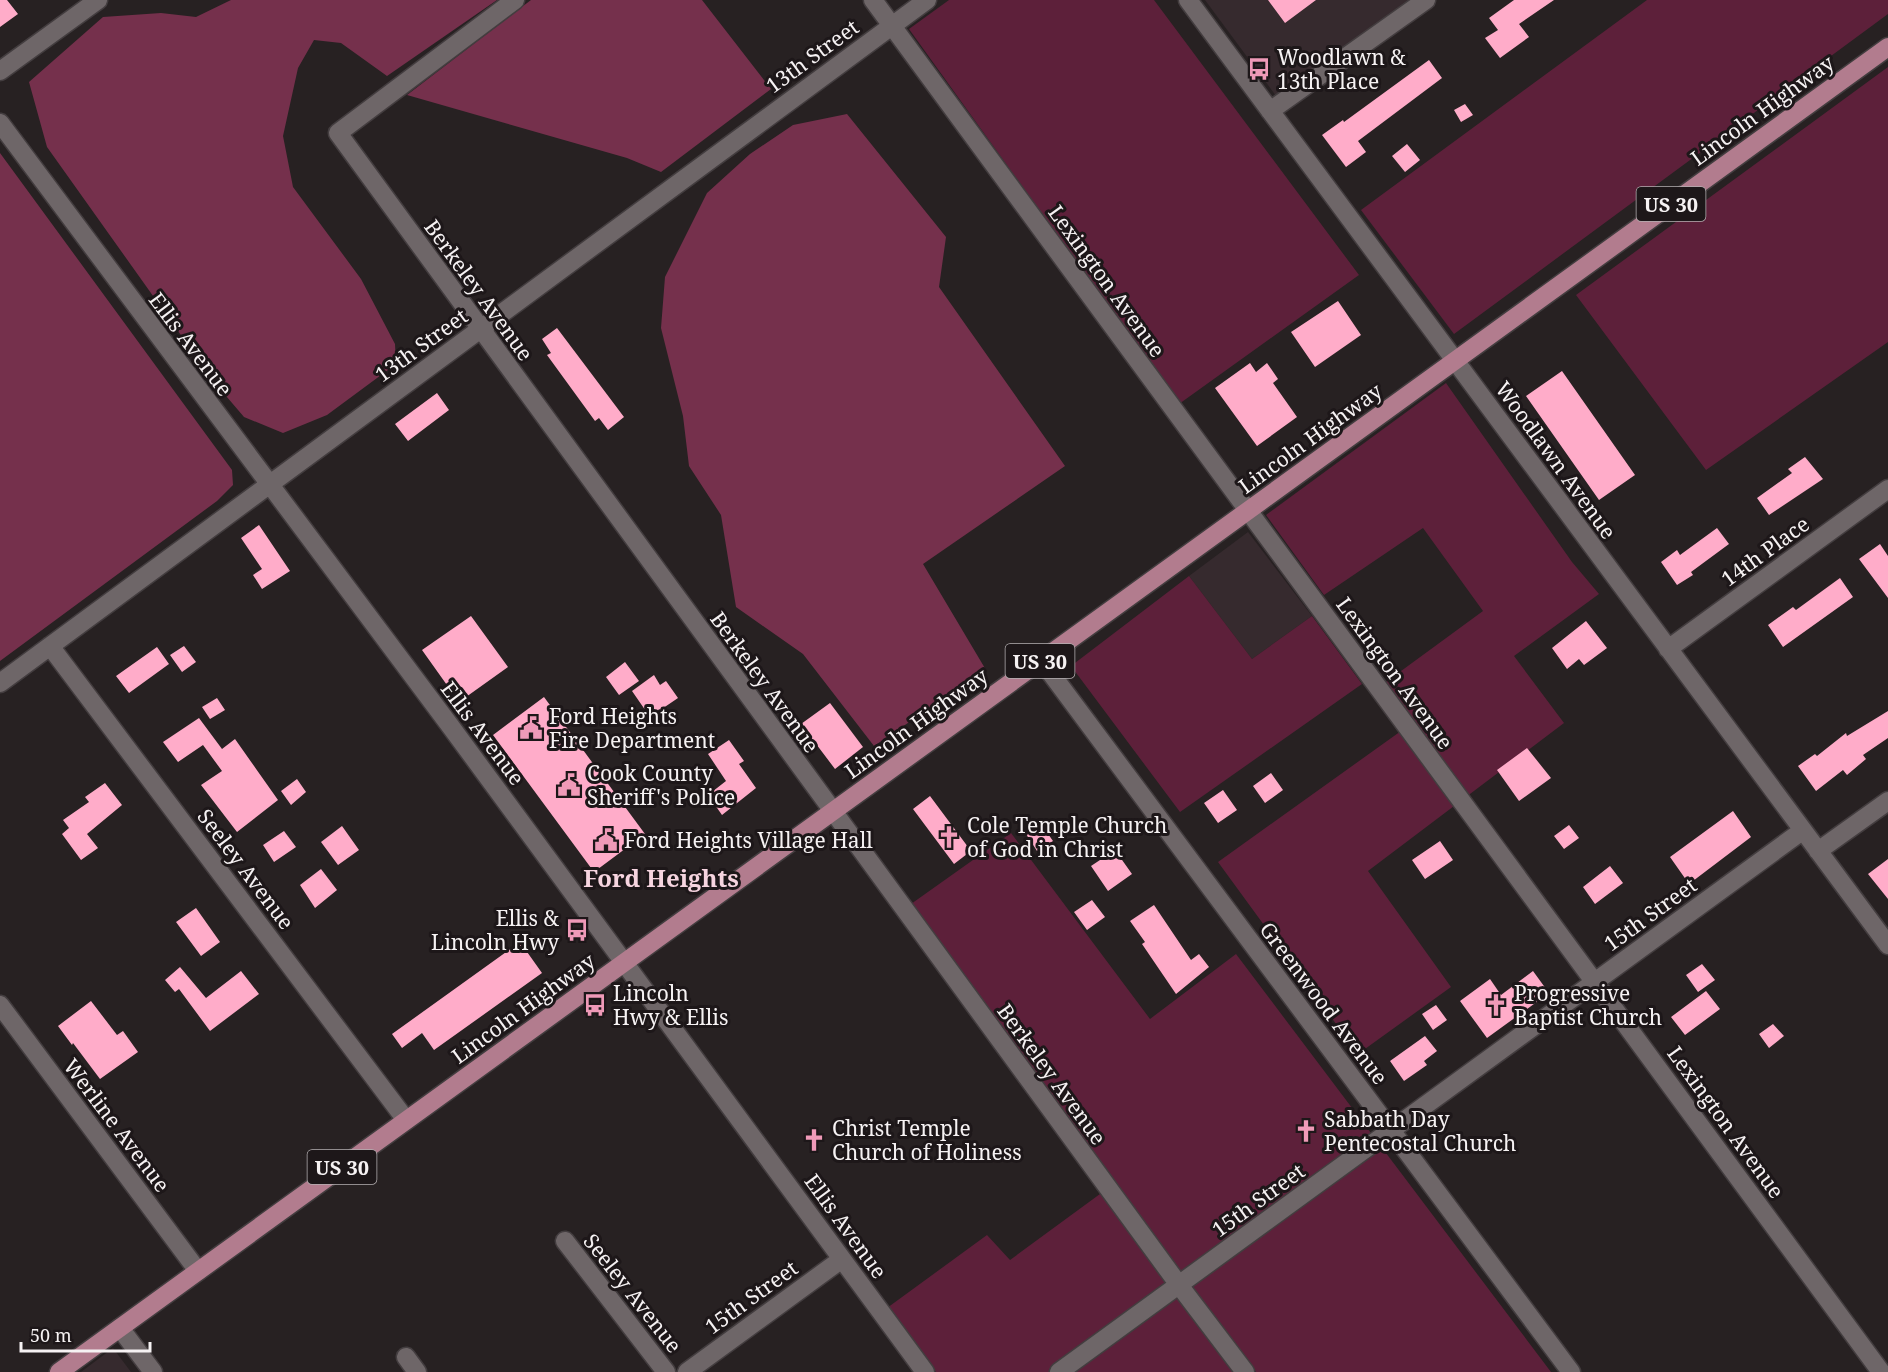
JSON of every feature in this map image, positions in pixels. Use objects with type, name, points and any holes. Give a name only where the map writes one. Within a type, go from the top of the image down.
[{"type":"main road","name":"Lincoln Highway","points":[[59,1372],[1888,47]]},
{"type":"street","points":[[0,71],[98,0]]},
{"type":"street","name":"Berkeley Avenue","points":[[515,0],[338,133],[479,330],[1179,1286],[1245,1372]]},
{"type":"street","name":"Lexington Avenue","points":[[873,0],[1881,1369]]},
{"type":"street","name":"13th Street","points":[[0,683],[927,0]]},
{"type":"street","name":"Woodlawn Avenue","points":[[1188,0],[1888,945]]},
{"type":"street","points":[[1270,111],[1426,0]]},
{"type":"street","name":"Ellis Avenue","points":[[0,123],[624,962],[925,1372]]},
{"type":"street","name":"14th Place","points":[[1668,649],[1888,489]]},
{"type":"street","name":"Seeley Avenue","points":[[50,646],[406,1120]]},
{"type":"street","name":"Greenwood Avenue","points":[[1041,660],[1571,1372]]},
{"type":"street","points":[[1818,851],[1888,801]]},
{"type":"street","name":"15th Street","points":[[1059,1372],[1802,831]]},
{"type":"street","name":"Werline Avenue","points":[[0,1005],[198,1271]]},
{"type":"street","name":"Seeley Avenue","points":[[565,1241],[666,1372]]},
{"type":"street","name":"15th Street","points":[[687,1372],[842,1259]]},
{"type":"street","points":[[120,1328],[153,1372]]},
{"type":"street","points":[[406,1357],[417,1372]]},
{"type":"shaded area","points":[[231,0],[497,0],[387,76],[341,43],[314,40],[298,68],[283,136],[293,187],[361,279],[395,344],[396,364],[327,415],[283,433],[244,417],[215,383],[47,147],[29,82],[103,17],[161,13],[196,17]]},
{"type":"shaded area","points":[[531,0],[702,0],[771,89],[661,172],[627,158],[407,95]]},
{"type":"shaded area","points":[[949,0],[1154,0],[1359,275],[1179,404],[909,29]]},
{"type":"shaded area","points":[[1205,0],[1413,0],[1279,100]]},
{"type":"shaded area","points":[[1647,0],[1888,0],[1888,14],[1454,334],[1361,210]]},
{"type":"shaded area","points":[[1888,67],[1888,342],[1706,470],[1576,295]]},
{"type":"shaded area","points":[[847,114],[946,237],[939,287],[1065,466],[923,564],[986,670],[874,746],[803,654],[736,607],[721,515],[689,466],[683,416],[661,328],[665,277],[707,193],[750,154],[793,125]]},
{"type":"shaded area","points":[[0,153],[232,470],[233,485],[217,501],[0,661]]},
{"type":"shaded area","points":[[1446,383],[1572,562],[1599,594],[1514,656],[1564,723],[1368,871],[1451,987],[1358,1054],[1218,862],[1401,731],[1371,693],[1483,611],[1423,528],[1324,595],[1266,515]]},
{"type":"shaded area","points":[[1248,532],[1312,616],[1252,659],[1189,576]]},
{"type":"shaded area","points":[[1189,576],[1252,659],[1312,616],[1362,684],[1180,812],[1071,666]]},
{"type":"shaded area","points":[[1011,833],[1150,1019],[1236,954],[1551,1372],[1256,1372],[1254,1369],[1250,1372],[936,1372],[887,1308],[987,1235],[1010,1260],[1115,1183],[911,904]]},
{"type":"shaded area","points":[[113,1348],[131,1372],[81,1372]]},
{"type":"building","points":[[0,0],[7,0],[18,14],[0,27]]},
{"type":"building","points":[[1268,0],[1316,0],[1285,23]]},
{"type":"building","points":[[1514,0],[1554,0],[1519,24],[1529,37],[1500,58],[1485,38],[1498,30],[1489,18]]},
{"type":"building","points":[[1429,60],[1442,78],[1358,141],[1366,152],[1346,167],[1322,135],[1343,120],[1344,122]]},
{"type":"building","points":[[1465,104],[1473,115],[1461,122],[1454,110]]},
{"type":"building","points":[[1407,144],[1420,160],[1405,172],[1392,156]]},
{"type":"building","points":[[1338,301],[1361,335],[1315,367],[1291,332]]},
{"type":"building","points":[[557,328],[624,417],[608,430],[599,418],[595,421],[547,355],[551,353],[542,339]]},
{"type":"building","points":[[1250,363],[1256,372],[1267,363],[1278,379],[1273,383],[1297,417],[1257,446],[1215,388]]},
{"type":"building","points":[[1562,371],[1635,475],[1599,500],[1526,396]]},
{"type":"building","points":[[437,393],[449,410],[408,441],[395,424]]},
{"type":"building","points":[[1805,457],[1823,479],[1769,515],[1757,498],[1792,473],[1788,469]]},
{"type":"building","points":[[259,525],[290,571],[262,589],[253,575],[262,569],[241,538]]},
{"type":"building","points":[[1717,528],[1729,544],[1691,572],[1693,575],[1677,585],[1661,562],[1677,550],[1680,555]]},
{"type":"building","points":[[1880,544],[1888,556],[1888,598],[1859,559]]},
{"type":"building","points":[[1840,578],[1853,597],[1783,647],[1768,625],[1793,607],[1796,610]]},
{"type":"building","points":[[471,616],[508,667],[459,702],[422,650]]},
{"type":"building","points":[[1586,621],[1607,648],[1584,665],[1579,659],[1567,669],[1552,648]]},
{"type":"building","points":[[184,646],[196,662],[182,672],[170,655]]},
{"type":"building","points":[[157,647],[169,664],[129,693],[116,676]]},
{"type":"building","points":[[625,662],[639,681],[619,695],[606,677]]},
{"type":"building","points":[[654,675],[660,685],[666,681],[678,698],[650,717],[632,691]]},
{"type":"building","points":[[544,697],[645,834],[594,872],[493,735]]},
{"type":"building","points":[[217,698],[225,710],[210,719],[202,707]]},
{"type":"building","points":[[830,703],[863,747],[835,769],[801,724]]},
{"type":"building","points":[[1888,711],[1888,738],[1863,755],[1866,759],[1847,775],[1843,770],[1816,791],[1798,766],[1815,754],[1817,756],[1846,733],[1847,736]]},
{"type":"building","points":[[199,718],[222,749],[235,739],[278,800],[237,832],[201,785],[222,771],[203,745],[178,762],[163,742]]},
{"type":"building","points":[[729,740],[744,761],[739,764],[756,788],[722,815],[708,795],[726,781],[708,754]]},
{"type":"building","points":[[1527,748],[1551,778],[1519,801],[1497,770]]},
{"type":"building","points":[[1271,773],[1283,790],[1265,803],[1253,786]]},
{"type":"building","points":[[297,779],[306,792],[291,805],[281,791]]},
{"type":"building","points":[[105,783],[122,805],[87,834],[98,848],[81,860],[62,834],[69,828],[63,820],[89,802],[85,797]]},
{"type":"building","points":[[1223,790],[1237,810],[1218,823],[1204,803]]},
{"type":"building","points":[[930,796],[971,851],[954,864],[913,809]]},
{"type":"building","points":[[1733,811],[1751,837],[1689,884],[1670,857]]},
{"type":"building","points":[[1041,824],[1053,841],[1037,851],[1026,834]]},
{"type":"building","points":[[1569,825],[1579,838],[1564,849],[1554,836]]},
{"type":"building","points":[[342,826],[359,850],[338,865],[321,842]]},
{"type":"building","points":[[284,831],[296,847],[274,862],[263,845]]},
{"type":"building","points":[[1440,841],[1453,860],[1425,879],[1412,860]]},
{"type":"building","points":[[1115,850],[1132,874],[1108,891],[1091,866]]},
{"type":"building","points":[[1888,859],[1888,899],[1868,874]]},
{"type":"building","points":[[1610,866],[1623,883],[1595,904],[1583,887]]},
{"type":"building","points":[[321,869],[337,890],[315,908],[300,885]]},
{"type":"building","points":[[1092,900],[1105,917],[1087,930],[1074,912]]},
{"type":"building","points":[[1154,905],[1191,960],[1199,954],[1209,967],[1176,994],[1142,944],[1145,942],[1130,921]]},
{"type":"building","points":[[196,908],[220,942],[201,956],[176,922]]},
{"type":"building","points":[[520,942],[542,973],[434,1050],[422,1033],[402,1048],[392,1034]]},
{"type":"building","points":[[1702,964],[1715,980],[1698,992],[1686,975]]},
{"type":"building","points":[[180,967],[206,998],[241,971],[259,994],[210,1031],[179,989],[175,992],[165,980]]},
{"type":"building","points":[[1533,971],[1549,993],[1487,1038],[1460,1001],[1490,979],[1501,995]]},
{"type":"building","points":[[1706,991],[1720,1009],[1685,1035],[1671,1017]]},
{"type":"building","points":[[91,1001],[117,1035],[123,1031],[138,1052],[100,1079],[58,1026]]},
{"type":"building","points":[[1436,1005],[1447,1020],[1433,1030],[1422,1014]]},
{"type":"building","points":[[1773,1024],[1784,1036],[1769,1048],[1759,1034]]},
{"type":"building","points":[[1425,1036],[1437,1051],[1424,1061],[1427,1065],[1404,1081],[1390,1061]]},
{"type":"place","name":"Woodlawn & 13th Place","points":[[1259,69]]},
{"type":"place","name":"Ford Heights Fire Department","points":[[531,728]]},
{"type":"place","name":"Cook County Sheriff's Police","points":[[569,785]]},
{"type":"place","name":"Cole Temple Church of God in Christ","points":[[949,837]]},
{"type":"place","name":"Ford Heights Village Hall","points":[[606,840]]},
{"type":"place","name":"Ellis & Lincoln Hwy","points":[[577,930]]},
{"type":"place","name":"Lincoln Hwy & Ellis","points":[[595,1005]]},
{"type":"place","name":"Progressive Baptist Church","points":[[1496,1005]]},
{"type":"place","name":"Sabbath Day Pentecostal Church","points":[[1306,1131]]},
{"type":"place","name":"Christ Temple Church of Holiness","points":[[814,1140]]},
{"type":"district","name":"Ford Heights","points":[[661,877]]}]
